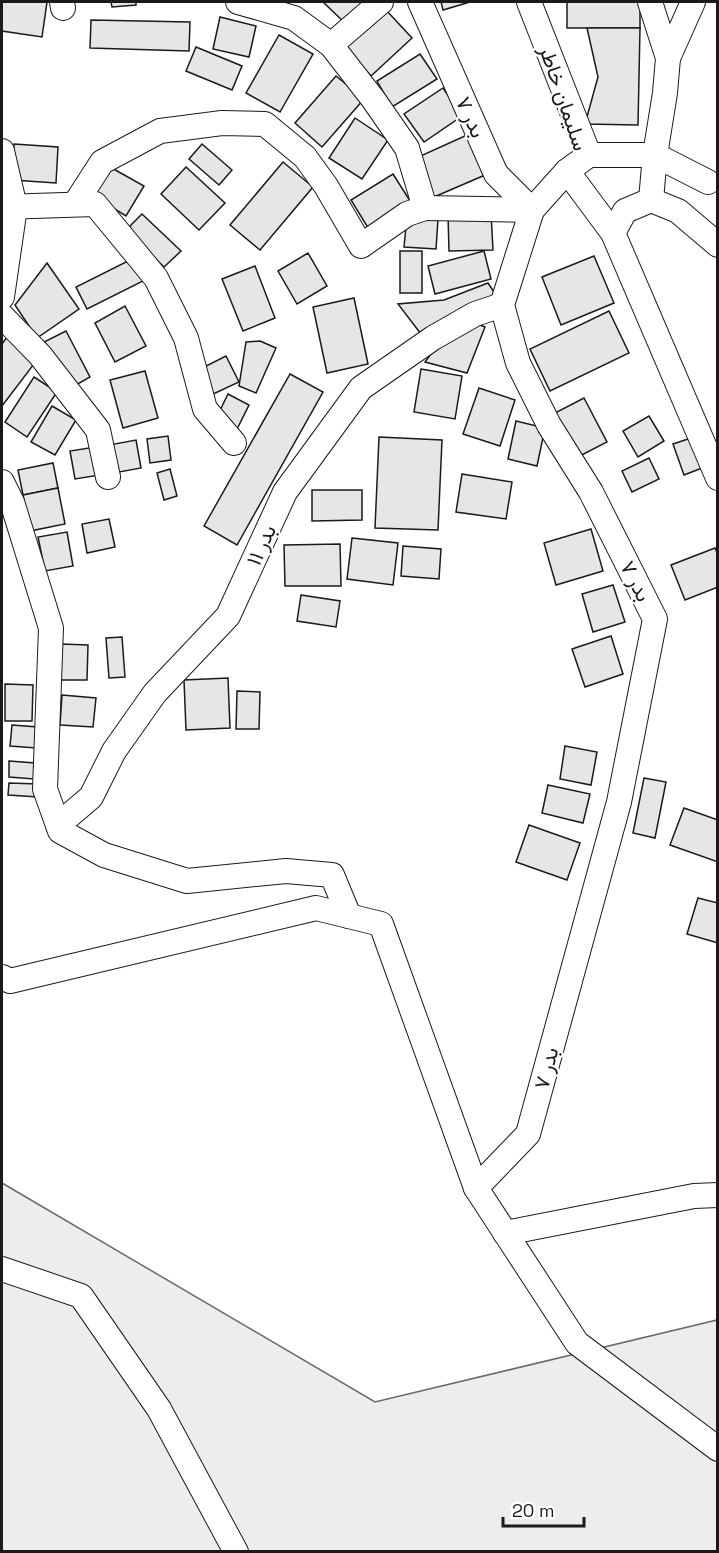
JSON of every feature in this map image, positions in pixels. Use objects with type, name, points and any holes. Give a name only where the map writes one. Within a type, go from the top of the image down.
[{"type":"street","points":[[238,2],[294,18],[331,45],[374,99],[406,148],[424,208]]},
{"type":"street","points":[[331,45],[381,2]]},
{"type":"street","name":"بدر ۷","points":[[420,2],[496,174],[532,210]]},
{"type":"street","name":"سلیمان خاطر","points":[[529,2],[589,155],[567,171],[532,210]]},
{"type":"street","points":[[650,2],[668,58]]},
{"type":"street","points":[[651,200],[668,58],[693,2]]},
{"type":"street","points":[[75,204],[102,162],[160,131],[222,123],[265,124],[305,157],[326,186],[361,246],[407,214],[424,208],[532,210],[502,305]]},
{"type":"street","points":[[2,151],[8,207],[2,297]]},
{"type":"street","points":[[589,155],[655,155],[708,182]]},
{"type":"street","points":[[567,171],[613,233],[717,478]]},
{"type":"street","points":[[613,233],[625,211],[651,200],[678,211],[717,245]]},
{"type":"street","points":[[8,207],[95,204],[156,278],[186,338],[205,409],[234,443]]},
{"type":"street","name":"بدر ۷","points":[[476,1188],[528,1134],[619,802],[655,619],[591,492],[549,425],[518,363],[502,305]]},
{"type":"street","name":"بدر ۱۱","points":[[58,825],[91,797],[114,751],[155,693],[228,616],[285,492],[362,388],[433,338],[475,314],[502,305]]},
{"type":"street","points":[[2,316],[40,355],[98,430],[108,477]]},
{"type":"street","points":[[2,483],[12,502],[51,628],[45,789],[60,831],[104,855],[187,881],[286,871],[332,875],[349,916]]},
{"type":"street","points":[[2,977],[10,981],[316,908],[381,924],[476,1188],[577,1343],[717,1449]]},
{"type":"street","points":[[505,1233],[694,1196],[717,1195]]},
{"type":"street","points":[[2,1269],[81,1296],[159,1409],[236,1551]]},
{"type":"shaded area","points":[[2,1183],[375,1402],[717,1320],[717,1551],[2,1552]]},
{"type":"building","points":[[2,2],[47,2],[42,37],[2,31]]},
{"type":"building","points":[[111,2],[136,2],[136,5],[112,7]]},
{"type":"building","points":[[323,2],[368,2],[346,24]]},
{"type":"building","points":[[441,2],[470,2],[443,10]]},
{"type":"building","points":[[567,2],[640,2],[640,28],[567,28]]},
{"type":"building","points":[[386,10],[412,38],[371,76],[345,48]]},
{"type":"building","points":[[220,17],[256,26],[249,57],[213,49]]},
{"type":"building","points":[[91,20],[190,22],[189,51],[90,48]]},
{"type":"building","points":[[587,28],[640,28],[638,125],[585,124],[598,77]]},
{"type":"building","points":[[279,35],[313,54],[280,112],[246,93]]},
{"type":"building","points":[[196,47],[242,66],[232,90],[186,71]]},
{"type":"building","points":[[420,54],[437,79],[392,107],[377,81]]},
{"type":"building","points":[[336,76],[364,99],[322,147],[295,123]]},
{"type":"building","points":[[443,88],[462,116],[424,142],[404,114]]},
{"type":"building","points":[[355,118],[388,140],[362,179],[329,158]]},
{"type":"building","points":[[467,135],[485,175],[434,197],[416,158]]},
{"type":"building","points":[[14,144],[58,147],[56,183],[12,180]]},
{"type":"building","points":[[202,144],[232,170],[219,185],[189,159]]},
{"type":"building","points":[[283,162],[313,187],[260,250],[230,225]]},
{"type":"building","points":[[110,167],[144,186],[126,216],[93,196]]},
{"type":"building","points":[[186,167],[225,203],[199,230],[161,194]]},
{"type":"building","points":[[393,174],[412,204],[370,231],[351,200]]},
{"type":"building","points":[[491,213],[493,250],[449,251],[448,215]]},
{"type":"building","points":[[142,214],[181,251],[164,267],[126,230]]},
{"type":"building","points":[[407,217],[438,219],[436,249],[404,247]]},
{"type":"building","points":[[400,251],[422,251],[422,293],[400,293]]},
{"type":"building","points":[[484,251],[491,279],[435,294],[428,266]]},
{"type":"building","points":[[308,253],[327,286],[297,304],[278,271]]},
{"type":"building","points":[[594,256],[614,303],[561,325],[542,277]]},
{"type":"building","points":[[134,258],[145,280],[87,309],[76,287]]},
{"type":"building","points":[[47,263],[79,309],[37,338],[15,305]]},
{"type":"building","points":[[255,266],[275,318],[243,331],[222,279]]},
{"type":"building","points":[[488,283],[496,295],[421,334],[398,304],[444,300]]},
{"type":"building","points":[[354,298],[368,364],[327,373],[313,307]]},
{"type":"building","points":[[125,306],[146,346],[115,362],[95,323]]},
{"type":"building","points":[[609,311],[629,353],[550,391],[530,349]]},
{"type":"building","points":[[475,323],[485,327],[467,373],[425,362],[442,339]]},
{"type":"building","points":[[66,331],[90,377],[69,389],[44,342]]},
{"type":"building","points":[[7,337],[37,360],[2,406],[2,344]]},
{"type":"building","points":[[260,341],[276,348],[256,393],[239,386],[246,342]]},
{"type":"building","points":[[226,356],[239,382],[209,396],[196,371]]},
{"type":"building","points":[[421,369],[462,376],[455,419],[414,412]]},
{"type":"building","points":[[145,371],[158,418],[123,428],[110,380]]},
{"type":"building","points":[[290,374],[323,392],[237,545],[204,526]]},
{"type":"building","points":[[34,377],[57,392],[27,437],[5,422]]},
{"type":"building","points":[[479,388],[515,400],[500,446],[463,434]]},
{"type":"building","points":[[228,394],[249,405],[235,433],[214,423]]},
{"type":"building","points":[[584,398],[607,442],[574,459],[551,415]]},
{"type":"building","points":[[52,406],[76,420],[55,455],[31,442]]},
{"type":"building","points":[[649,416],[664,441],[638,457],[623,431]]},
{"type":"building","points":[[516,421],[545,428],[537,466],[508,459]]},
{"type":"building","points":[[168,436],[171,460],[150,463],[147,439]]},
{"type":"building","points":[[379,437],[442,440],[438,530],[375,528]]},
{"type":"building","points":[[691,438],[702,468],[684,475],[673,444]]},
{"type":"building","points":[[136,440],[141,468],[114,473],[109,445]]},
{"type":"building","points":[[95,447],[100,475],[75,479],[70,451]]},
{"type":"building","points":[[649,458],[659,479],[632,492],[622,471]]},
{"type":"building","points":[[53,463],[58,488],[23,495],[18,470]]},
{"type":"building","points":[[170,469],[177,496],[164,500],[157,473]]},
{"type":"building","points":[[462,474],[512,482],[506,519],[456,512]]},
{"type":"building","points":[[58,488],[65,524],[30,531],[23,495]]},
{"type":"building","points":[[312,490],[362,490],[362,520],[312,521]]},
{"type":"building","points":[[109,519],[115,547],[87,553],[82,524]]},
{"type":"building","points":[[591,529],[603,571],[556,585],[544,543]]},
{"type":"building","points":[[67,532],[73,566],[45,571],[38,537]]},
{"type":"building","points":[[352,538],[398,543],[393,585],[347,579]]},
{"type":"building","points":[[340,544],[341,586],[285,586],[284,545]]},
{"type":"building","points":[[403,546],[441,549],[439,579],[401,576]]},
{"type":"building","points":[[715,548],[718,555],[718,587],[685,600],[671,565]]},
{"type":"building","points":[[613,585],[625,622],[593,632],[582,594]]},
{"type":"building","points":[[301,595],[340,601],[336,627],[297,621]]},
{"type":"building","points":[[611,636],[623,674],[585,687],[572,649]]},
{"type":"building","points":[[122,637],[125,677],[109,678],[106,638]]},
{"type":"building","points":[[61,644],[88,645],[87,680],[60,680]]},
{"type":"building","points":[[228,678],[230,728],[186,730],[184,680]]},
{"type":"building","points":[[5,684],[33,685],[32,721],[5,721]]},
{"type":"building","points":[[237,691],[260,692],[259,729],[236,729]]},
{"type":"building","points":[[62,695],[96,698],[93,727],[60,725]]},
{"type":"building","points":[[12,725],[38,727],[36,748],[10,746]]},
{"type":"building","points":[[565,746],[597,752],[591,785],[560,779]]},
{"type":"building","points":[[9,761],[35,763],[34,779],[9,777]]},
{"type":"building","points":[[644,778],[666,782],[655,838],[633,833]]},
{"type":"building","points":[[9,783],[38,784],[38,797],[8,795]]},
{"type":"building","points":[[548,785],[590,794],[583,823],[542,813]]},
{"type":"building","points":[[684,808],[718,820],[718,862],[670,845]]},
{"type":"building","points":[[529,825],[580,843],[567,880],[516,862]]},
{"type":"building","points":[[698,898],[718,903],[718,943],[687,934]]}]
